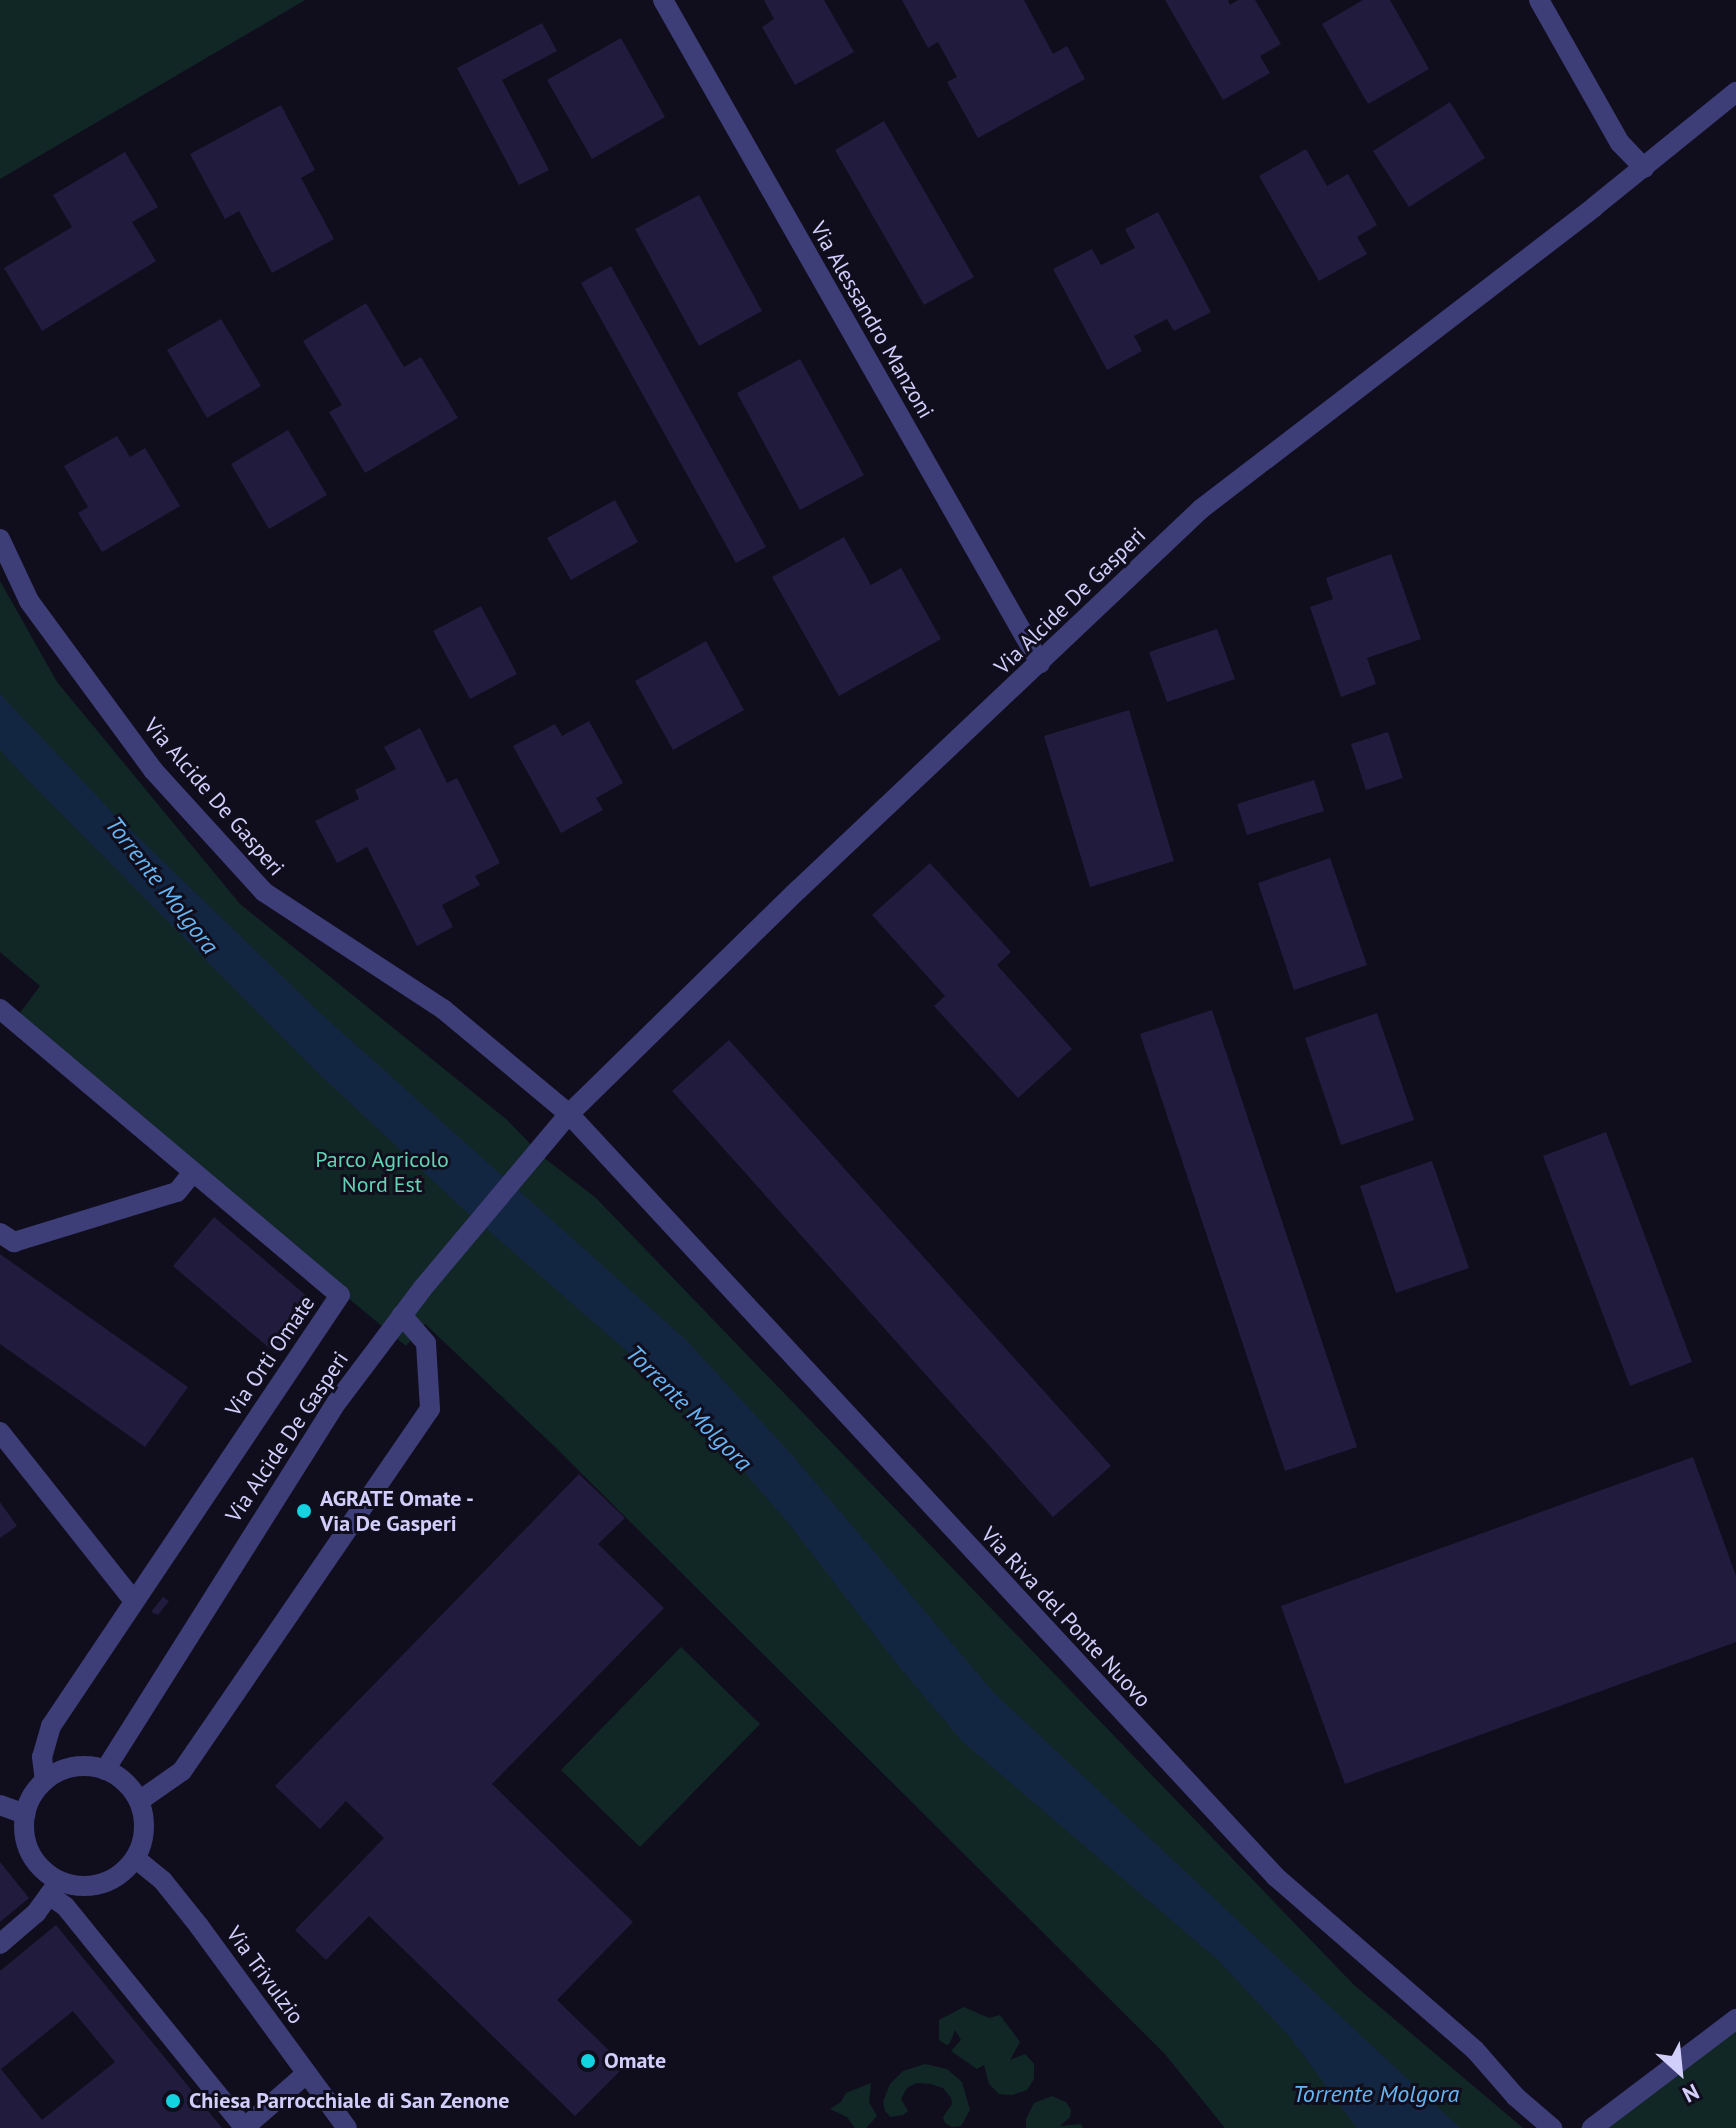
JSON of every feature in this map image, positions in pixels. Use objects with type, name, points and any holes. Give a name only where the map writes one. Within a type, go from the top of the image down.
[{"type":"street","name":"Via Alessandro Manzoni","points":[[663,0],[1040,663]]},
{"type":"street","points":[[1539,0],[1620,143],[1644,168]]},
{"type":"street","name":"Via Alcide De Gasperi","points":[[105,1770],[296,1464],[422,1289],[569,1114],[798,890],[1212,500],[1644,168],[1736,92]]},
{"type":"street","name":"Via Alcide De Gasperi","points":[[0,539],[29,601],[144,758],[264,892],[443,1009],[569,1114]]},
{"type":"street","name":"Via Orti Omate","points":[[0,1009],[340,1295],[51,1726],[42,1757],[45,1780]]},
{"type":"street","name":"Via Riva del Ponte Nuovo","points":[[569,1114],[1276,1877],[1475,2050],[1516,2097],[1552,2128]]},
{"type":"street","points":[[0,1233],[14,1242],[177,1192],[193,1172]]},
{"type":"street","points":[[139,1801],[182,1771],[430,1409],[426,1343],[402,1315]]},
{"type":"street","points":[[0,1432],[133,1600]]},
{"type":"street","points":[[0,1944],[36,1913],[54,1888],[99,1885],[117,1876],[135,1858],[144,1826],[139,1801],[132,1789],[105,1770],[74,1767],[45,1780],[32,1795],[25,1814],[24,1834],[30,1853],[43,1870],[54,1888],[65,1906],[244,2127],[306,2074]]},
{"type":"street","points":[[0,1805],[25,1814]]},
{"type":"street","name":"Via Trivulzio","points":[[135,1858],[163,1881],[199,1926],[347,2128]]},
{"type":"street","points":[[1592,2128],[1736,2019]]},
{"type":"green space","points":[[0,0],[305,0],[0,179]]},
{"type":"green space","name":"Parco Agricolo Nord Est","points":[[0,581],[57,682],[240,904],[506,1119],[543,1157],[596,1198],[1354,1985],[1523,2128],[1225,2128],[1164,2053],[552,1444],[425,1324],[406,1346],[14,1021],[40,986],[0,952]]},
{"type":"green space","points":[[681,1647],[760,1724],[640,1847],[561,1770]]},
{"type":"green space","points":[[964,2007],[989,2018],[1000,2015],[1020,2042],[1010,2060],[1025,2054],[1034,2064],[1034,2079],[1027,2090],[1012,2095],[999,2094],[989,2084],[984,2065],[977,2069],[951,2051],[961,2040],[955,2030],[947,2045],[939,2040],[939,2020]]},
{"type":"green space","points":[[1736,2014],[1736,2128],[1580,2128]]},
{"type":"green space","points":[[925,2064],[947,2069],[962,2082],[970,2110],[961,2126],[952,2127],[945,2123],[943,2117],[952,2104],[951,2098],[943,2088],[931,2084],[916,2083],[907,2088],[901,2099],[908,2111],[903,2115],[891,2117],[885,2111],[883,2102],[890,2084],[903,2071]]},
{"type":"green space","points":[[871,2083],[869,2102],[877,2116],[866,2128],[855,2128],[847,2117],[830,2109],[841,2102],[846,2093]]},
{"type":"green space","points":[[1052,2096],[1066,2102],[1071,2110],[1070,2117],[1060,2126],[1081,2124],[1083,2128],[1026,2128],[1026,2119],[1034,2103]]},
{"type":"water","name":"Torrente Molgora","points":[[0,694],[114,814],[319,1012],[686,1340],[792,1455],[994,1693],[1460,2128],[1357,2128],[1290,2037],[1218,1960],[962,1741],[897,1664],[790,1525],[702,1423],[651,1372],[459,1205],[313,1068],[0,750]]},
{"type":"building","points":[[764,0],[824,0],[854,52],[795,85],[762,27],[774,19]]},
{"type":"building","points":[[902,0],[1024,0],[1053,54],[1067,46],[1085,79],[978,138],[947,82],[957,77],[938,42],[928,48]]},
{"type":"building","points":[[1165,0],[1228,0],[1230,5],[1238,0],[1255,0],[1281,44],[1260,56],[1270,73],[1223,100]]},
{"type":"building","points":[[1363,0],[1390,0],[1429,69],[1368,104],[1322,24]]},
{"type":"building","points":[[542,23],[557,51],[502,80],[549,170],[519,185],[457,68]]},
{"type":"building","points":[[621,38],[665,117],[592,159],[547,80]]},
{"type":"building","points":[[1450,102],[1485,158],[1409,207],[1373,151]]},
{"type":"building","points":[[281,105],[315,170],[301,178],[334,239],[272,273],[239,211],[225,219],[190,154]]},
{"type":"building","points":[[884,121],[974,277],[924,305],[835,150]]},
{"type":"building","points":[[1306,149],[1327,186],[1348,174],[1377,225],[1357,237],[1367,254],[1319,281],[1259,176]]},
{"type":"building","points":[[125,152],[158,207],[132,222],[156,261],[42,331],[4,268],[72,227],[53,195]]},
{"type":"building","points":[[699,195],[762,311],[699,346],[635,229]]},
{"type":"building","points":[[1158,212],[1211,312],[1174,331],[1167,319],[1134,336],[1142,351],[1107,370],[1053,269],[1092,249],[1101,265],[1135,248],[1125,229]]},
{"type":"building","points":[[611,266],[766,547],[736,563],[581,283]]},
{"type":"building","points":[[366,303],[404,367],[421,357],[458,418],[365,473],[329,412],[342,405],[303,341]]},
{"type":"building","points":[[221,319],[261,386],[207,418],[167,350]]},
{"type":"building","points":[[800,359],[864,475],[800,510],[737,393]]},
{"type":"building","points":[[288,430],[327,495],[269,529],[231,464]]},
{"type":"building","points":[[117,436],[130,457],[145,448],[180,506],[102,552],[78,513],[88,507],[64,466]]},
{"type":"building","points":[[615,500],[638,542],[571,580],[547,538]]},
{"type":"building","points":[[844,537],[871,585],[901,568],[941,639],[839,696],[772,577]]},
{"type":"building","points":[[1391,554],[1421,639],[1367,658],[1376,684],[1341,697],[1310,607],[1333,599],[1326,578]]},
{"type":"building","points":[[481,606],[517,674],[470,699],[433,631]]},
{"type":"building","points":[[1217,629],[1235,679],[1167,702],[1149,652]]},
{"type":"building","points":[[706,641],[744,710],[673,750],[635,681]]},
{"type":"building","points":[[1129,710],[1174,861],[1090,887],[1044,736]]},
{"type":"building","points":[[589,721],[623,783],[596,798],[603,810],[561,833],[513,746],[555,724],[562,736]]},
{"type":"building","points":[[420,728],[447,783],[457,778],[500,863],[475,876],[480,885],[442,905],[453,927],[417,946],[367,847],[337,863],[315,821],[359,799],[355,790],[396,769],[384,747]]},
{"type":"building","points":[[1388,732],[1403,778],[1366,790],[1351,744]]},
{"type":"building","points":[[1314,780],[1324,811],[1247,835],[1237,804]]},
{"type":"building","points":[[1330,858],[1367,965],[1294,990],[1258,883]]},
{"type":"building","points":[[930,863],[1011,952],[997,965],[1072,1049],[1018,1098],[934,1006],[945,996],[872,915]]},
{"type":"building","points":[[1212,1010],[1357,1447],[1285,1471],[1140,1034]]},
{"type":"building","points":[[1377,1013],[1414,1120],[1341,1145],[1305,1038]]},
{"type":"building","points":[[729,1040],[1111,1466],[1053,1517],[672,1091]]},
{"type":"building","points":[[1606,1132],[1692,1362],[1630,1386],[1543,1156]]},
{"type":"building","points":[[1432,1161],[1469,1268],[1396,1293],[1360,1186]]},
{"type":"building","points":[[214,1217],[316,1304],[275,1353],[173,1266]]},
{"type":"building","points":[[0,1254],[188,1387],[145,1447],[0,1344]]},
{"type":"building","points":[[1693,1457],[1736,1576],[1736,1642],[1345,1784],[1281,1606]]},
{"type":"building","points":[[579,1474],[625,1518],[598,1544],[664,1608],[492,1784],[633,1922],[557,2000],[625,2066],[575,2116],[369,1916],[326,1960],[295,1930],[384,1838],[346,1801],[320,1829],[275,1786]]},
{"type":"building","points":[[0,1502],[17,1526],[0,1538]]},
{"type":"building","points":[[163,1597],[169,1601],[158,1615],[151,1612]]},
{"type":"building","points":[[0,1862],[29,1898],[0,1922]]},
{"type":"building","points":[[56,1925],[222,2128],[0,2128],[0,1971]],"holes":[[[73,2011],[115,2062],[42,2120],[1,2069]]]},
{"type":"place","name":"AGRATE Omate - Via De Gasperi","points":[[304,1511]]},
{"type":"place","name":"Omate","points":[[588,2061]]},
{"type":"place","name":"Chiesa Parrocchiale di San Zenone","points":[[173,2101]]}]
